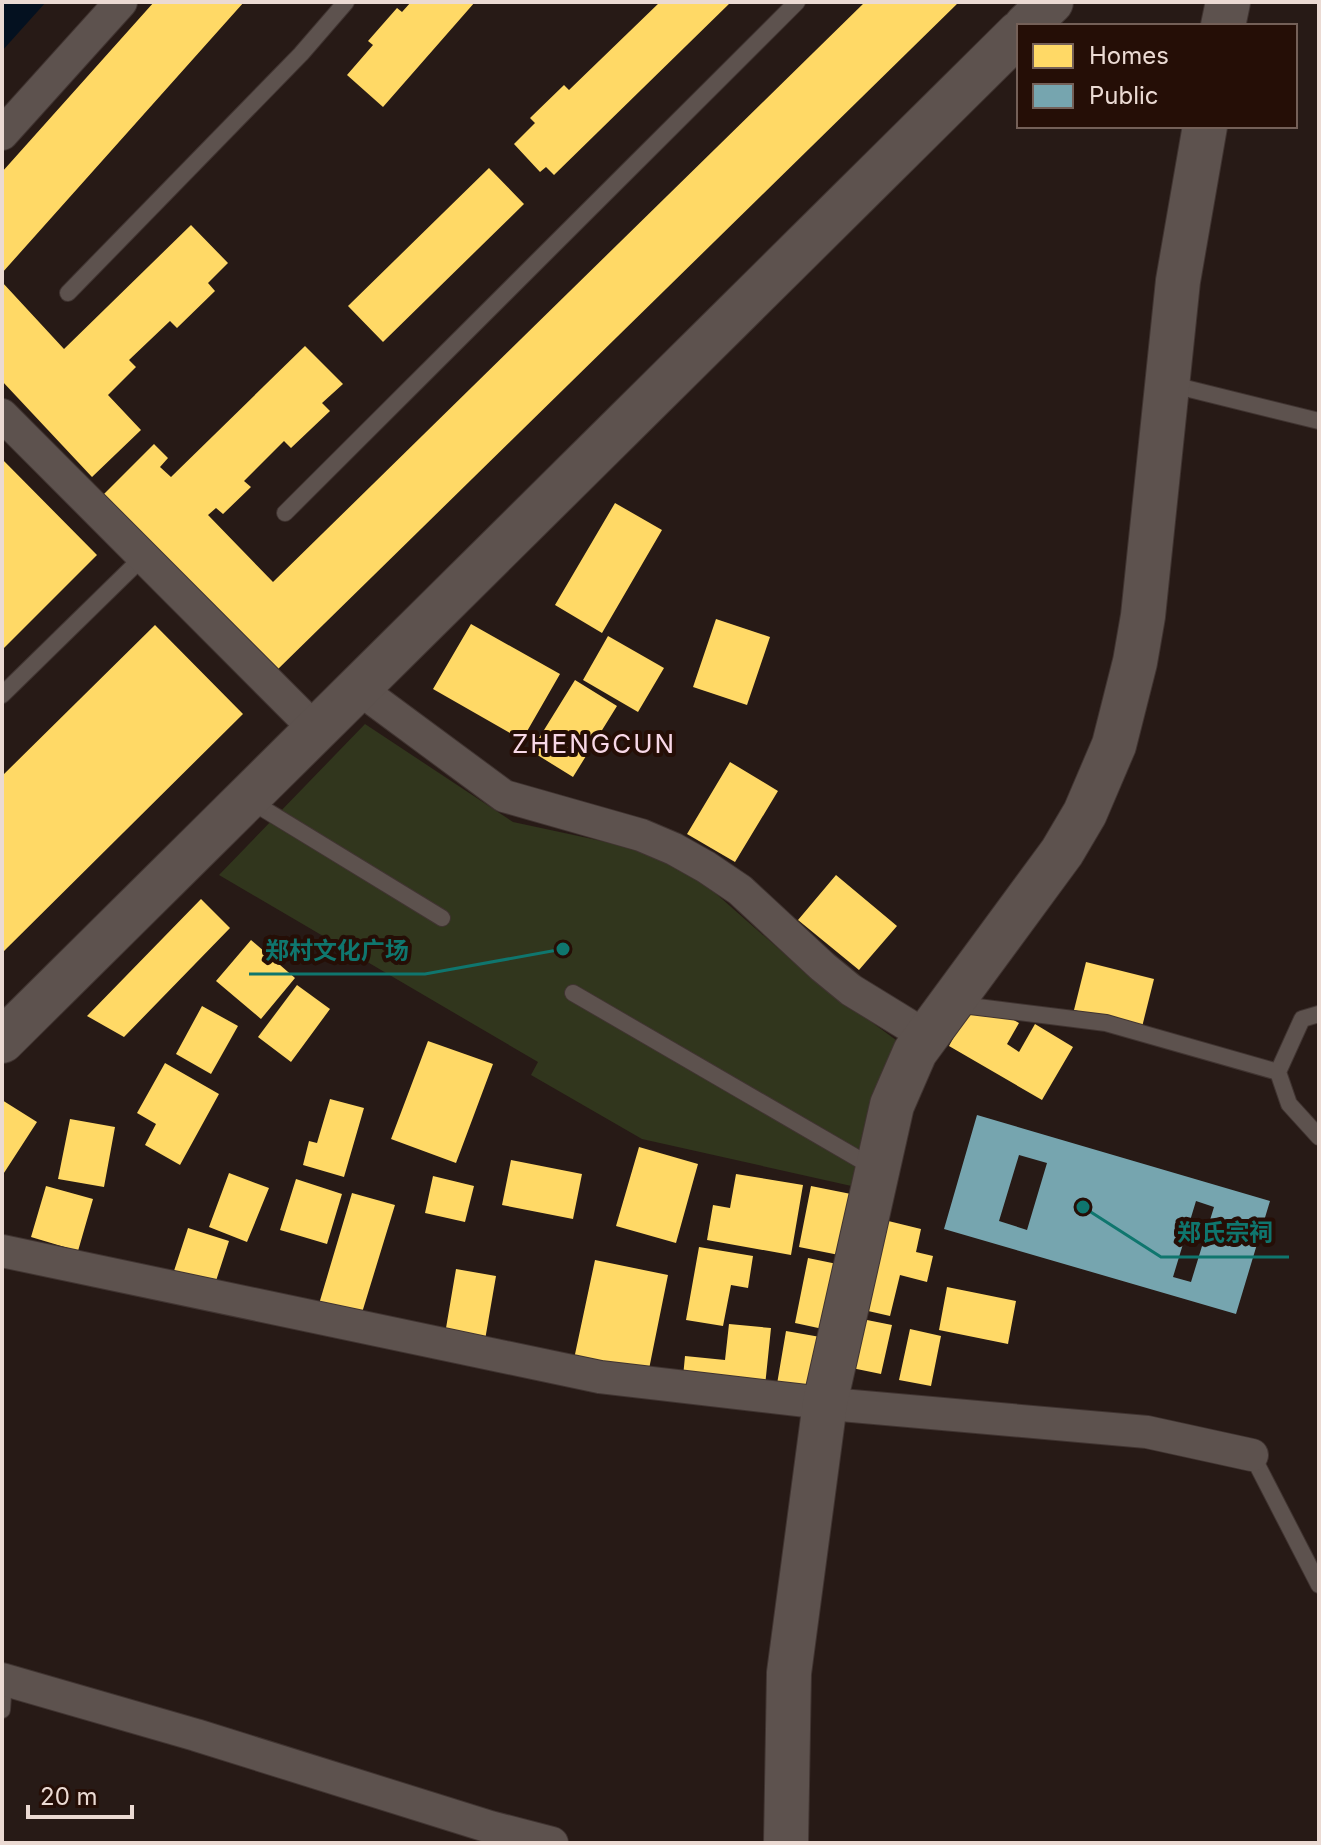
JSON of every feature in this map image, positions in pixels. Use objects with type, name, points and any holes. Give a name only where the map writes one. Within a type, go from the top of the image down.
[{"type":"street","points":[[2,134],[121,2]]},
{"type":"street","points":[[1028,24],[1051,2]]},
{"type":"street","points":[[1223,24],[1228,2]]},
{"type":"street","points":[[2,1041],[1017,35]]},
{"type":"street","points":[[786,1843],[789,1673],[825,1403],[892,1105],[915,1052],[1062,852],[1085,813],[1114,745],[1143,616],[1178,281],[1205,128]]},
{"type":"street","points":[[2,415],[316,730]]},
{"type":"street","points":[[358,688],[504,796],[641,835],[674,849],[706,867],[750,899],[851,990],[938,1020]]},
{"type":"street","points":[[2,1251],[600,1377],[825,1403],[1147,1432],[1252,1455]]},
{"type":"street","points":[[3,1690],[196,1735],[490,1827],[552,1843]]},
{"type":"lane","points":[[68,293],[301,54],[346,2]]},
{"type":"lane","points":[[285,513],[797,2]]},
{"type":"lane","points":[[1168,384],[1319,421]]},
{"type":"lane","points":[[2,695],[143,557]]},
{"type":"lane","points":[[247,798],[442,918]]},
{"type":"lane","points":[[573,993],[877,1170]]},
{"type":"lane","points":[[1319,1014],[1302,1019],[1278,1072],[1289,1104],[1319,1137]]},
{"type":"lane","points":[[938,1020],[1106,1023],[1278,1072]]},
{"type":"lane","points":[[1252,1455],[1319,1585]]},
{"type":"green space","points":[[365,724],[513,822],[639,849],[688,869],[813,979],[900,1043],[856,1187],[642,1139],[531,1075],[538,1062],[219,875]]},
{"type":"water","points":[[2,2],[46,2],[2,51]]},
{"type":"building: Homes","points":[[154,2],[244,2],[2,273],[2,172]]},
{"type":"building: Homes","points":[[411,2],[475,2],[383,107],[347,75],[373,45],[368,41],[397,8],[402,12]]},
{"type":"building: Homes","points":[[660,2],[731,2],[554,175],[546,167],[540,172],[514,144],[535,123],[530,118],[564,85],[569,90]]},
{"type":"building: Homes","points":[[865,2],[959,2],[275,672],[103,495],[154,444],[168,458],[160,467],[171,477],[305,346],[343,384],[322,403],[330,411],[291,448],[284,441],[244,481],[251,487],[223,514],[216,508],[208,515],[273,582]]},
{"type":"building: Homes","points":[[489,168],[524,204],[383,342],[348,306]]},
{"type":"building: Homes","points":[[191,225],[228,263],[208,283],[215,291],[177,328],[170,321],[129,360],[136,367],[108,395],[141,430],[92,477],[2,381],[2,282],[64,349]]},
{"type":"building: Homes","points":[[2,459],[97,555],[2,650]]},
{"type":"building: Homes","points":[[615,503],[662,530],[602,633],[555,605]]},
{"type":"building: Homes","points":[[716,619],[770,637],[747,705],[693,687]]},
{"type":"building: Homes","points":[[471,624],[560,674],[522,740],[433,689]]},
{"type":"building: Homes","points":[[155,625],[243,714],[2,953],[2,776]]},
{"type":"building: Homes","points":[[608,636],[664,668],[638,712],[583,680]]},
{"type":"building: Homes","points":[[575,680],[617,706],[573,777],[531,751]]},
{"type":"building: Homes","points":[[730,762],[778,791],[735,862],[687,834]]},
{"type":"building: Homes","points":[[836,875],[897,926],[859,970],[798,920]]},
{"type":"building: Homes","points":[[201,899],[230,928],[124,1037],[87,1016]]},
{"type":"building: Homes","points":[[251,940],[295,978],[261,1019],[216,981]]},
{"type":"building: Homes","points":[[1086,962],[1154,979],[1142,1027],[1074,1010]]},
{"type":"building: Homes","points":[[297,985],[330,1009],[291,1062],[258,1037]]},
{"type":"building: Homes","points":[[202,1006],[238,1026],[211,1074],[176,1054]]},
{"type":"building: Homes","points":[[967,1013],[1007,1016],[1019,1023],[1007,1044],[1019,1052],[1035,1024],[1073,1047],[1042,1100],[949,1046]]},
{"type":"building: Homes","points":[[428,1041],[493,1064],[456,1163],[391,1139]]},
{"type":"building: Homes","points":[[165,1063],[219,1094],[180,1165],[145,1145],[156,1124],[137,1113]]},
{"type":"building: Homes","points":[[330,1099],[364,1108],[344,1177],[303,1165],[309,1141],[317,1143]]},
{"type":"building: Homes","points":[[2,1100],[37,1122],[2,1176]]},
{"type":"building: Homes","points":[[70,1119],[115,1127],[104,1187],[58,1179]]},
{"type":"building: Homes","points":[[639,1147],[698,1164],[676,1243],[616,1226]]},
{"type":"building: Homes","points":[[511,1160],[582,1174],[573,1219],[502,1205]]},
{"type":"building: Homes","points":[[229,1173],[269,1188],[247,1242],[209,1227]]},
{"type":"building: Homes","points":[[736,1174],[803,1185],[791,1255],[707,1240],[713,1205],[730,1208]]},
{"type":"building: Homes","points":[[433,1176],[474,1186],[465,1222],[425,1213]]},
{"type":"building: Homes","points":[[296,1179],[342,1194],[327,1244],[280,1230]]},
{"type":"building: Homes","points":[[46,1186],[93,1199],[78,1251],[31,1237]]},
{"type":"building: Homes","points":[[811,1186],[856,1195],[844,1256],[799,1247]]},
{"type":"building: Homes","points":[[352,1193],[395,1205],[361,1316],[319,1304]]},
{"type":"building: Homes","points":[[876,1218],[921,1229],[916,1252],[933,1256],[927,1282],[900,1275],[890,1316],[855,1308]]},
{"type":"building: Homes","points":[[188,1228],[229,1241],[214,1287],[173,1274]]},
{"type":"building: Homes","points":[[699,1247],[753,1256],[748,1288],[731,1285],[723,1326],[686,1320]]},
{"type":"building: Homes","points":[[808,1258],[837,1264],[823,1329],[795,1323]]},
{"type":"building: Homes","points":[[595,1260],[668,1275],[648,1374],[574,1359]]},
{"type":"building: Homes","points":[[456,1269],[496,1276],[485,1340],[445,1334]]},
{"type":"building: Homes","points":[[947,1287],[1016,1301],[1008,1344],[939,1330]]},
{"type":"building: Homes","points":[[857,1318],[892,1325],[881,1374],[847,1367]]},
{"type":"building: Homes","points":[[729,1324],[771,1328],[765,1386],[683,1377],[685,1356],[725,1360]]},
{"type":"building: Homes","points":[[910,1329],[941,1336],[931,1386],[899,1380]]},
{"type":"building: Homes","points":[[786,1331],[826,1338],[818,1391],[777,1384]]},
{"type":"building: Public","points":[[977,1115],[1270,1201],[1236,1314],[944,1229]],"holes":[[[1019,1155],[1047,1163],[1027,1230],[999,1221]],[[1196,1201],[1214,1207],[1191,1282],[1173,1277]]]},
{"type":"place","name":"郑村文化广场","points":[[563,949]]},
{"type":"place","name":"郑氏宗祠","points":[[1083,1207]]},
{"type":"district","name":"ZHENGCUN","points":[[594,744]]}]
